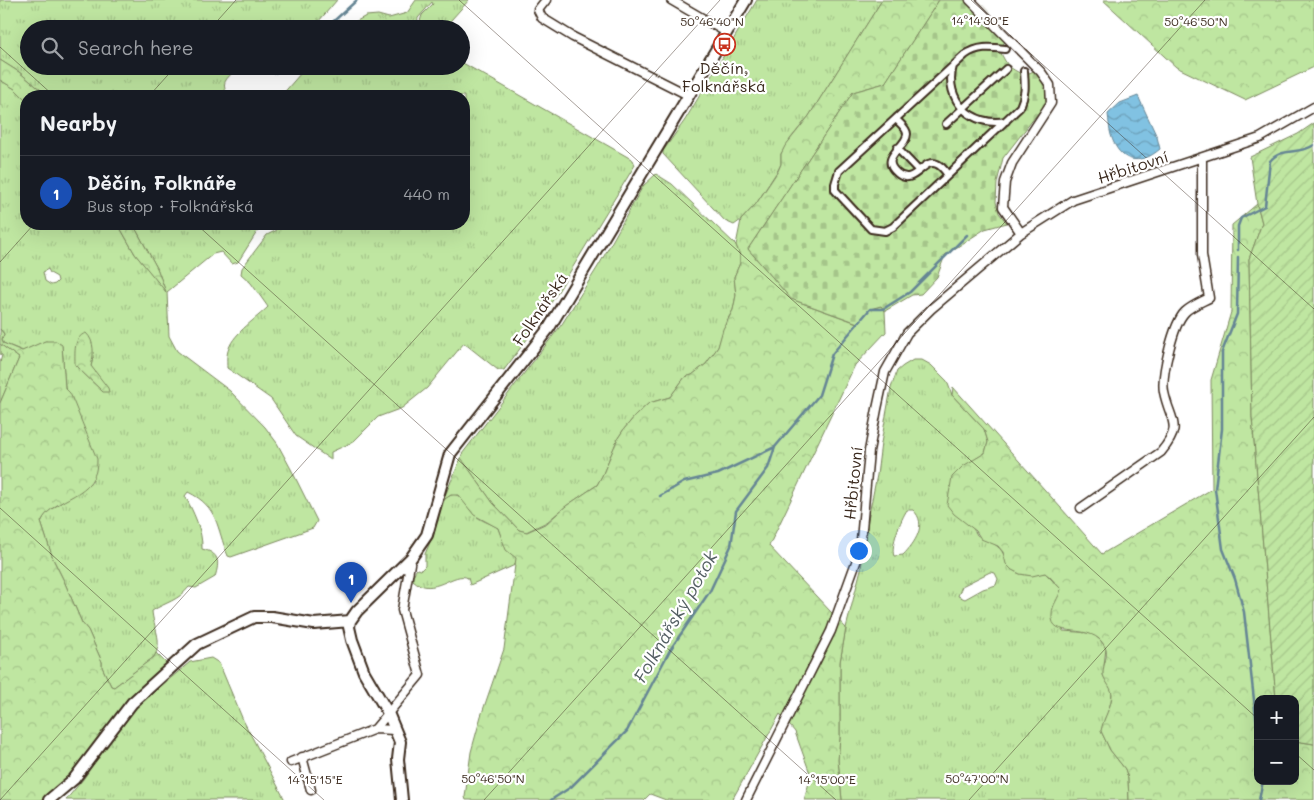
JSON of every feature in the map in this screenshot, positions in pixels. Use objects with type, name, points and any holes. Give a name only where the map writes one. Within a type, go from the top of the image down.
[{"type":"street","points":[[546,0],[538,8],[538,13],[542,18],[573,37],[688,95]]},
{"type":"street","points":[[671,0],[726,32]]},
{"type":"street","name":"Folknářská","points":[[350,621],[357,611],[411,558],[427,535],[450,454],[549,328],[746,0]]},
{"type":"street","points":[[970,0],[1041,72],[1050,85],[1051,103],[1012,163],[1005,182],[1003,207],[1021,232]]},
{"type":"street","points":[[1004,49],[989,47],[974,49],[954,65],[839,171],[836,178],[836,190],[871,229],[885,231],[893,227],[1007,121],[1020,107],[1024,99],[1026,89],[1024,71]]},
{"type":"street","points":[[954,65],[951,78],[952,88],[957,101],[963,109],[973,117],[983,121],[1007,121]]},
{"type":"street","points":[[946,124],[1006,69]]},
{"type":"street","name":"Hřbitovní","points":[[746,800],[831,632],[860,551],[870,451],[885,372],[907,334],[931,309],[1021,232],[1073,200],[1260,138],[1314,107]]},
{"type":"street","points":[[896,119],[906,129],[907,134],[905,140],[894,153],[891,162],[895,172],[903,177],[909,177],[919,172],[929,163],[933,163],[937,164],[948,175]]},
{"type":"street","points":[[898,148],[919,172]]},
{"type":"street","points":[[1081,508],[1161,452],[1171,440],[1175,428],[1164,391],[1163,378],[1173,339],[1179,320],[1186,311],[1208,298],[1202,255],[1202,158]]},
{"type":"street","points":[[291,762],[375,728],[420,675],[402,610],[411,558]]},
{"type":"street","points":[[49,800],[74,779],[132,704],[198,644],[254,617],[272,617],[314,624],[350,621],[352,640],[364,672],[388,713],[400,742],[398,759],[402,800]]},
{"type":"street","points":[[375,728],[394,730]]},
{"type":"street","points":[[302,757],[311,790]]},
{"type":"green space","points":[[0,0],[337,0],[320,20],[20,20],[20,73],[0,60]]},
{"type":"green space","points":[[416,0],[469,0],[451,20],[420,20],[422,15],[433,4],[432,2],[418,20],[359,20],[366,16],[378,15],[389,18],[407,13]]},
{"type":"green space","points":[[757,0],[882,0],[809,116],[781,154],[781,164],[778,170],[756,204],[734,225],[725,221],[663,154],[663,151],[685,120]]},
{"type":"green space","points":[[882,0],[939,0],[885,83],[853,92],[748,249],[791,299],[857,323],[870,309],[881,306],[885,311],[886,332],[855,365],[769,546],[846,628],[840,662],[840,738],[838,760],[842,800],[804,800],[811,776],[795,732],[780,714],[732,800],[666,800],[650,794],[644,800],[466,800],[471,752],[504,649],[516,558],[506,550],[498,528],[474,515],[458,495],[451,495],[443,500],[461,458],[493,503],[519,530],[527,532],[547,523],[566,506],[597,485],[618,438],[635,416],[649,403],[670,397],[685,377],[692,375],[706,364],[718,347],[723,329],[733,310],[736,295],[734,277],[740,263],[740,255],[736,245],[741,220],[756,204],[778,171],[781,164],[781,154],[785,146],[809,116]]},
{"type":"green space","points":[[939,0],[966,0],[1005,41],[1000,51],[1009,66],[1024,75],[1034,71],[1043,81],[1046,89],[1046,103],[1003,158],[997,183],[996,202],[999,213],[1007,223],[985,229],[945,255],[937,277],[921,294],[912,295],[885,311],[881,306],[870,309],[858,323],[791,299],[748,249],[853,92],[885,83]]},
{"type":"green space","points":[[1103,0],[1314,0],[1314,67],[1245,100],[1176,67]]},
{"type":"green space","points":[[0,60],[19,72],[20,75],[23,75],[41,90],[20,90],[20,94],[0,80]]},
{"type":"green space","points":[[470,67],[633,160],[635,165],[537,326],[504,370],[498,370],[464,343],[427,388],[402,408],[378,417],[353,442],[331,452],[331,460],[296,436],[271,399],[227,368],[227,353],[232,342],[241,331],[268,307],[251,283],[241,274],[242,268],[267,235],[277,230],[470,230],[470,90],[286,90],[299,75],[470,75]]},
{"type":"green space","points":[[23,75],[230,75],[226,80],[225,90],[41,90]]},
{"type":"green space","points":[[0,80],[20,94],[20,230],[121,230],[135,254],[165,290],[157,268],[136,230],[258,230],[238,262],[232,264],[221,252],[213,254],[167,292],[169,336],[177,351],[230,391],[265,427],[277,443],[317,521],[313,528],[231,557],[228,556],[211,511],[206,504],[188,492],[185,496],[199,528],[202,549],[212,553],[217,558],[215,577],[196,588],[189,587],[176,598],[152,611],[158,640],[157,651],[154,657],[114,687],[111,686],[88,630],[82,623],[53,559],[41,522],[46,513],[93,481],[65,388],[62,346],[46,341],[23,351],[3,343],[4,334],[0,329]],"holes":[[[48,269],[50,273],[57,277],[58,281],[55,284],[51,285],[45,281],[43,272]],[[93,357],[91,366],[103,392],[75,365]]]},
{"type":"green space","points":[[1314,123],[1314,744],[1299,742],[1299,695],[1276,695],[1252,417],[1249,259],[1262,223],[1257,204],[1250,157],[1298,134]]},
{"type":"green space","points":[[656,174],[672,184],[736,245],[740,255],[740,263],[734,277],[736,295],[733,310],[726,322],[718,347],[706,364],[692,375],[685,377],[670,397],[649,403],[624,429],[597,485],[566,506],[547,522],[526,532],[519,530],[493,503],[461,458],[462,454],[562,324],[599,265],[643,186]]},
{"type":"green space","points":[[1257,204],[1262,223],[1249,259],[1252,417],[1276,695],[1254,695],[1254,785],[1299,785],[1299,742],[1314,744],[1314,800],[1129,800],[1128,778],[1125,769],[1110,750],[1101,731],[1111,703],[1112,694],[1103,676],[1105,647],[1099,639],[1091,634],[1064,630],[1057,627],[1053,622],[1052,611],[1061,589],[1045,573],[1032,576],[1020,574],[1012,570],[1006,564],[1003,552],[998,546],[981,539],[976,531],[954,514],[947,505],[952,477],[963,466],[985,453],[988,442],[984,429],[952,395],[953,387],[1102,554],[1212,489],[1211,380],[1231,312],[1232,225]]},
{"type":"green space","points":[[121,230],[136,230],[157,268],[166,292],[135,254]]},
{"type":"green space","points":[[0,329],[4,334],[3,343],[22,351],[45,341],[56,341],[62,345],[65,388],[70,393],[97,459],[96,472],[91,482],[55,506],[41,522],[53,559],[82,623],[88,630],[111,686],[114,687],[154,657],[156,653],[167,664],[129,700],[71,776],[41,800],[0,800],[0,403],[19,358],[0,344]]},
{"type":"green space","points":[[86,333],[91,340],[93,349],[91,366],[109,392],[103,392],[75,365],[77,342]]},
{"type":"green space","points":[[0,344],[19,358],[0,403],[0,363],[2,355],[0,354]]},
{"type":"green space","points":[[913,360],[922,360],[931,365],[947,381],[952,395],[984,429],[988,442],[985,453],[961,469],[955,475],[953,482],[956,497],[977,535],[1000,549],[1014,571],[1028,575],[1045,573],[1061,589],[1056,601],[1063,631],[1092,633],[1106,648],[1103,675],[1112,691],[1111,702],[1101,731],[1110,750],[1125,769],[1128,778],[1129,800],[842,800],[838,760],[840,738],[840,662],[846,628],[861,569],[891,388],[897,371]],"holes":[[[907,510],[913,510],[917,515],[920,527],[912,545],[903,555],[894,556],[895,539]],[[990,572],[995,573],[998,579],[996,585],[983,589],[965,599],[958,596],[962,586]]]},
{"type":"green space","points":[[454,494],[463,500],[476,516],[498,528],[506,549],[517,558],[515,565],[470,585],[468,578],[462,577],[436,586],[428,587],[421,585],[413,580],[414,574],[417,569],[421,570],[425,566],[425,554],[434,533],[441,504],[447,497]]},
{"type":"green space","points":[[211,658],[219,663],[243,720],[285,800],[66,800],[84,778],[115,732],[136,707],[190,662]]},
{"type":"water","points":[[1138,96],[1157,137],[1160,149],[1152,155],[1137,160],[1124,156],[1119,151],[1110,133],[1108,114],[1120,103]]},
{"type":"waterway","points":[[335,20],[357,0]]},
{"type":"waterway","points":[[1238,250],[1238,226],[1241,218],[1265,206],[1270,161],[1285,152],[1303,150],[1314,145]]},
{"type":"waterway","name":"Folknářský potok","points":[[551,800],[571,787],[627,731],[670,650],[710,591],[731,546],[736,511],[768,468],[775,447],[819,395],[832,354],[870,309],[883,309],[910,292],[967,235]]},
{"type":"waterway","points":[[1238,257],[1237,314],[1222,352],[1222,429],[1215,489],[1223,549],[1235,579],[1244,612],[1254,700]]},
{"type":"waterway","points":[[660,496],[684,482],[718,474],[775,447]]},
{"type":"waterway","points":[[1259,800],[1262,785]]},
{"type":"place","name":"Děčín, Folknářská","points":[[724,44]]},
{"type":"place","name":"Děčín, Folknáře","points":[[351,603]]}]
